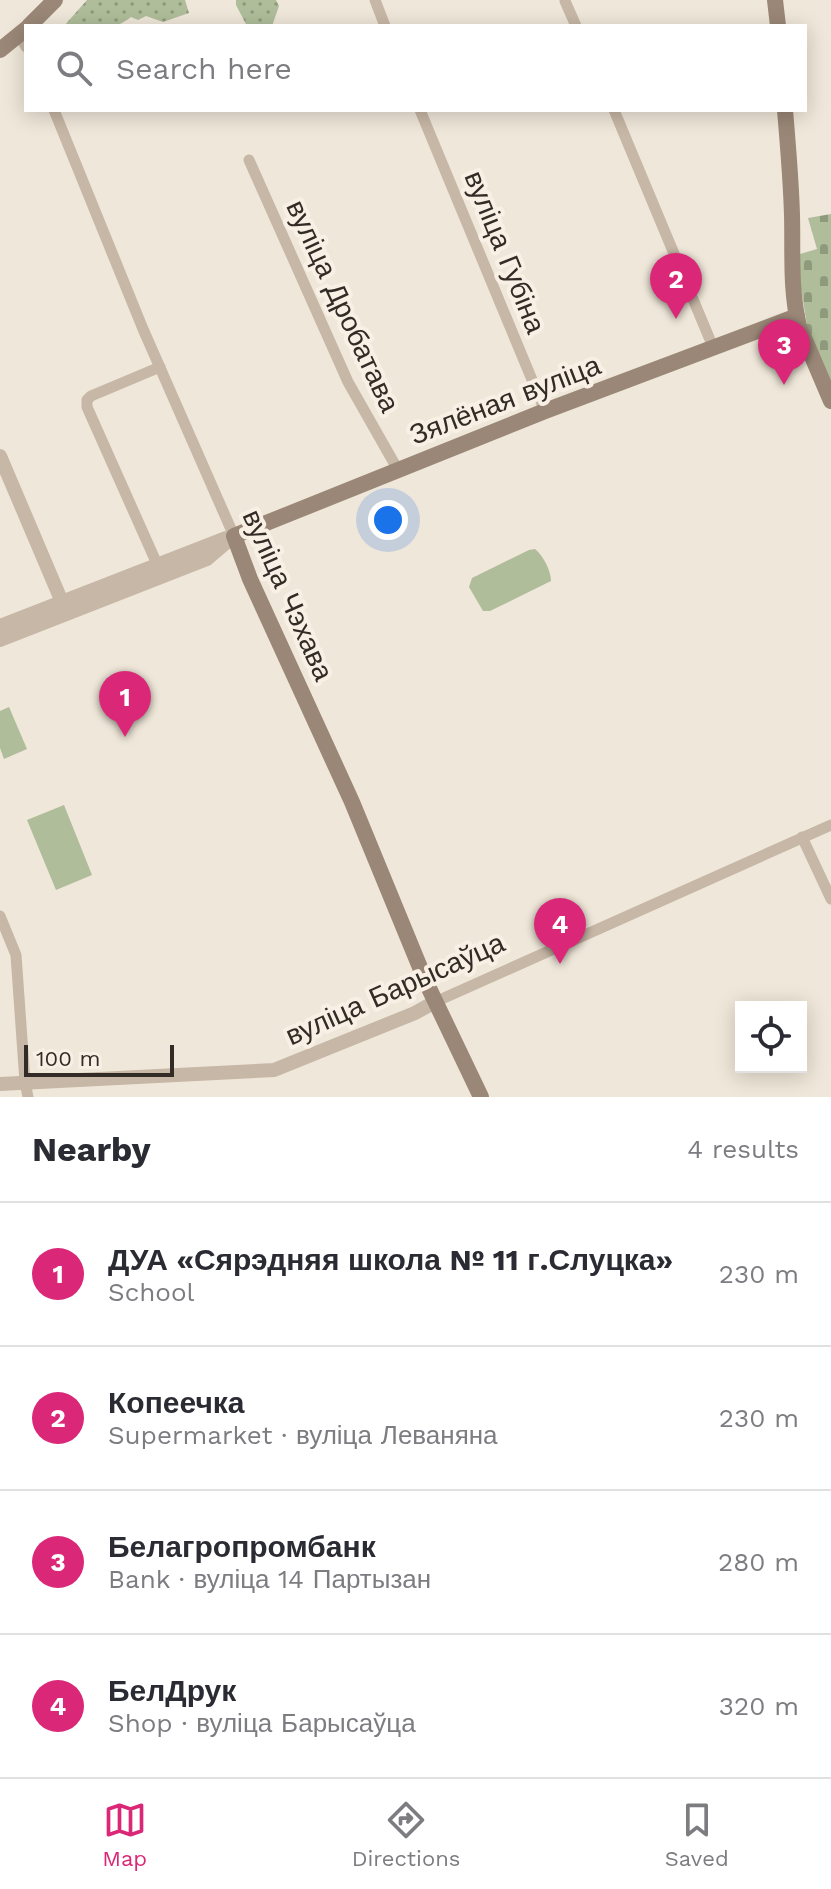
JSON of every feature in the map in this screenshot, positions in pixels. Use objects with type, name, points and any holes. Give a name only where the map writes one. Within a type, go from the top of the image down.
[{"type":"main road","points":[[34,24],[55,0]]},
{"type":"main road","points":[[775,0],[778,24]]},
{"type":"main road","points":[[0,50],[24,35]]},
{"type":"main road","points":[[785,112],[797,316],[831,401]]},
{"type":"main road","name":"Зялёная вуліца","points":[[234,536],[545,411],[797,316]]},
{"type":"main road","name":"вуліца Чэхава","points":[[234,536],[250,579],[352,802],[435,1002],[481,1097]]},
{"type":"street","points":[[375,0],[384,24]]},
{"type":"street","points":[[565,1],[575,24]]},
{"type":"street","name":"вуліца Чэхава","points":[[55,112],[234,536]]},
{"type":"street","name":"вуліца Губіна","points":[[421,112],[545,411]]},
{"type":"street","points":[[615,112],[713,347]]},
{"type":"street","name":"вуліца Дробатава","points":[[249,160],[348,382],[398,470]]},
{"type":"street","points":[[157,564],[87,407],[87,400],[160,367]]},
{"type":"street","points":[[0,456],[62,602]]},
{"type":"street","name":"Зялёная вуліца","points":[[0,626],[234,536]]},
{"type":"street","name":"Зялёная вуліца","points":[[0,640],[207,559],[234,536]]},
{"type":"street","name":"вуліца Барысаўца","points":[[0,1084],[27,1090],[274,1070],[415,1013],[831,825]]},
{"type":"street","points":[[802,837],[831,899]]},
{"type":"street","points":[[0,916],[16,955],[27,1090]]},
{"type":"green space","points":[[87,0],[185,0],[189,13],[163,22],[146,16],[138,20],[131,17],[120,24],[66,24]]},
{"type":"green space","points":[[236,0],[276,0],[279,6],[273,24],[246,24]]},
{"type":"green space","points":[[831,214],[831,384],[807,325],[797,265],[800,254],[817,249],[808,218]]},
{"type":"green space","points":[[535,549],[546,564],[551,581],[490,611],[483,611],[469,587],[472,578]]},
{"type":"green space","points":[[9,707],[27,749],[4,759],[0,748],[0,711]]},
{"type":"green space","points":[[64,805],[92,875],[56,890],[27,820]]},
{"type":"place","name":"Копеечка","points":[[676,319]]},
{"type":"place","name":"Белагропромбанк","points":[[784,385]]},
{"type":"place","name":"ДУА «Сярэдняя школа № 11 г.Слуцка»","points":[[125,737]]},
{"type":"place","name":"БелДрук","points":[[560,964]]}]
